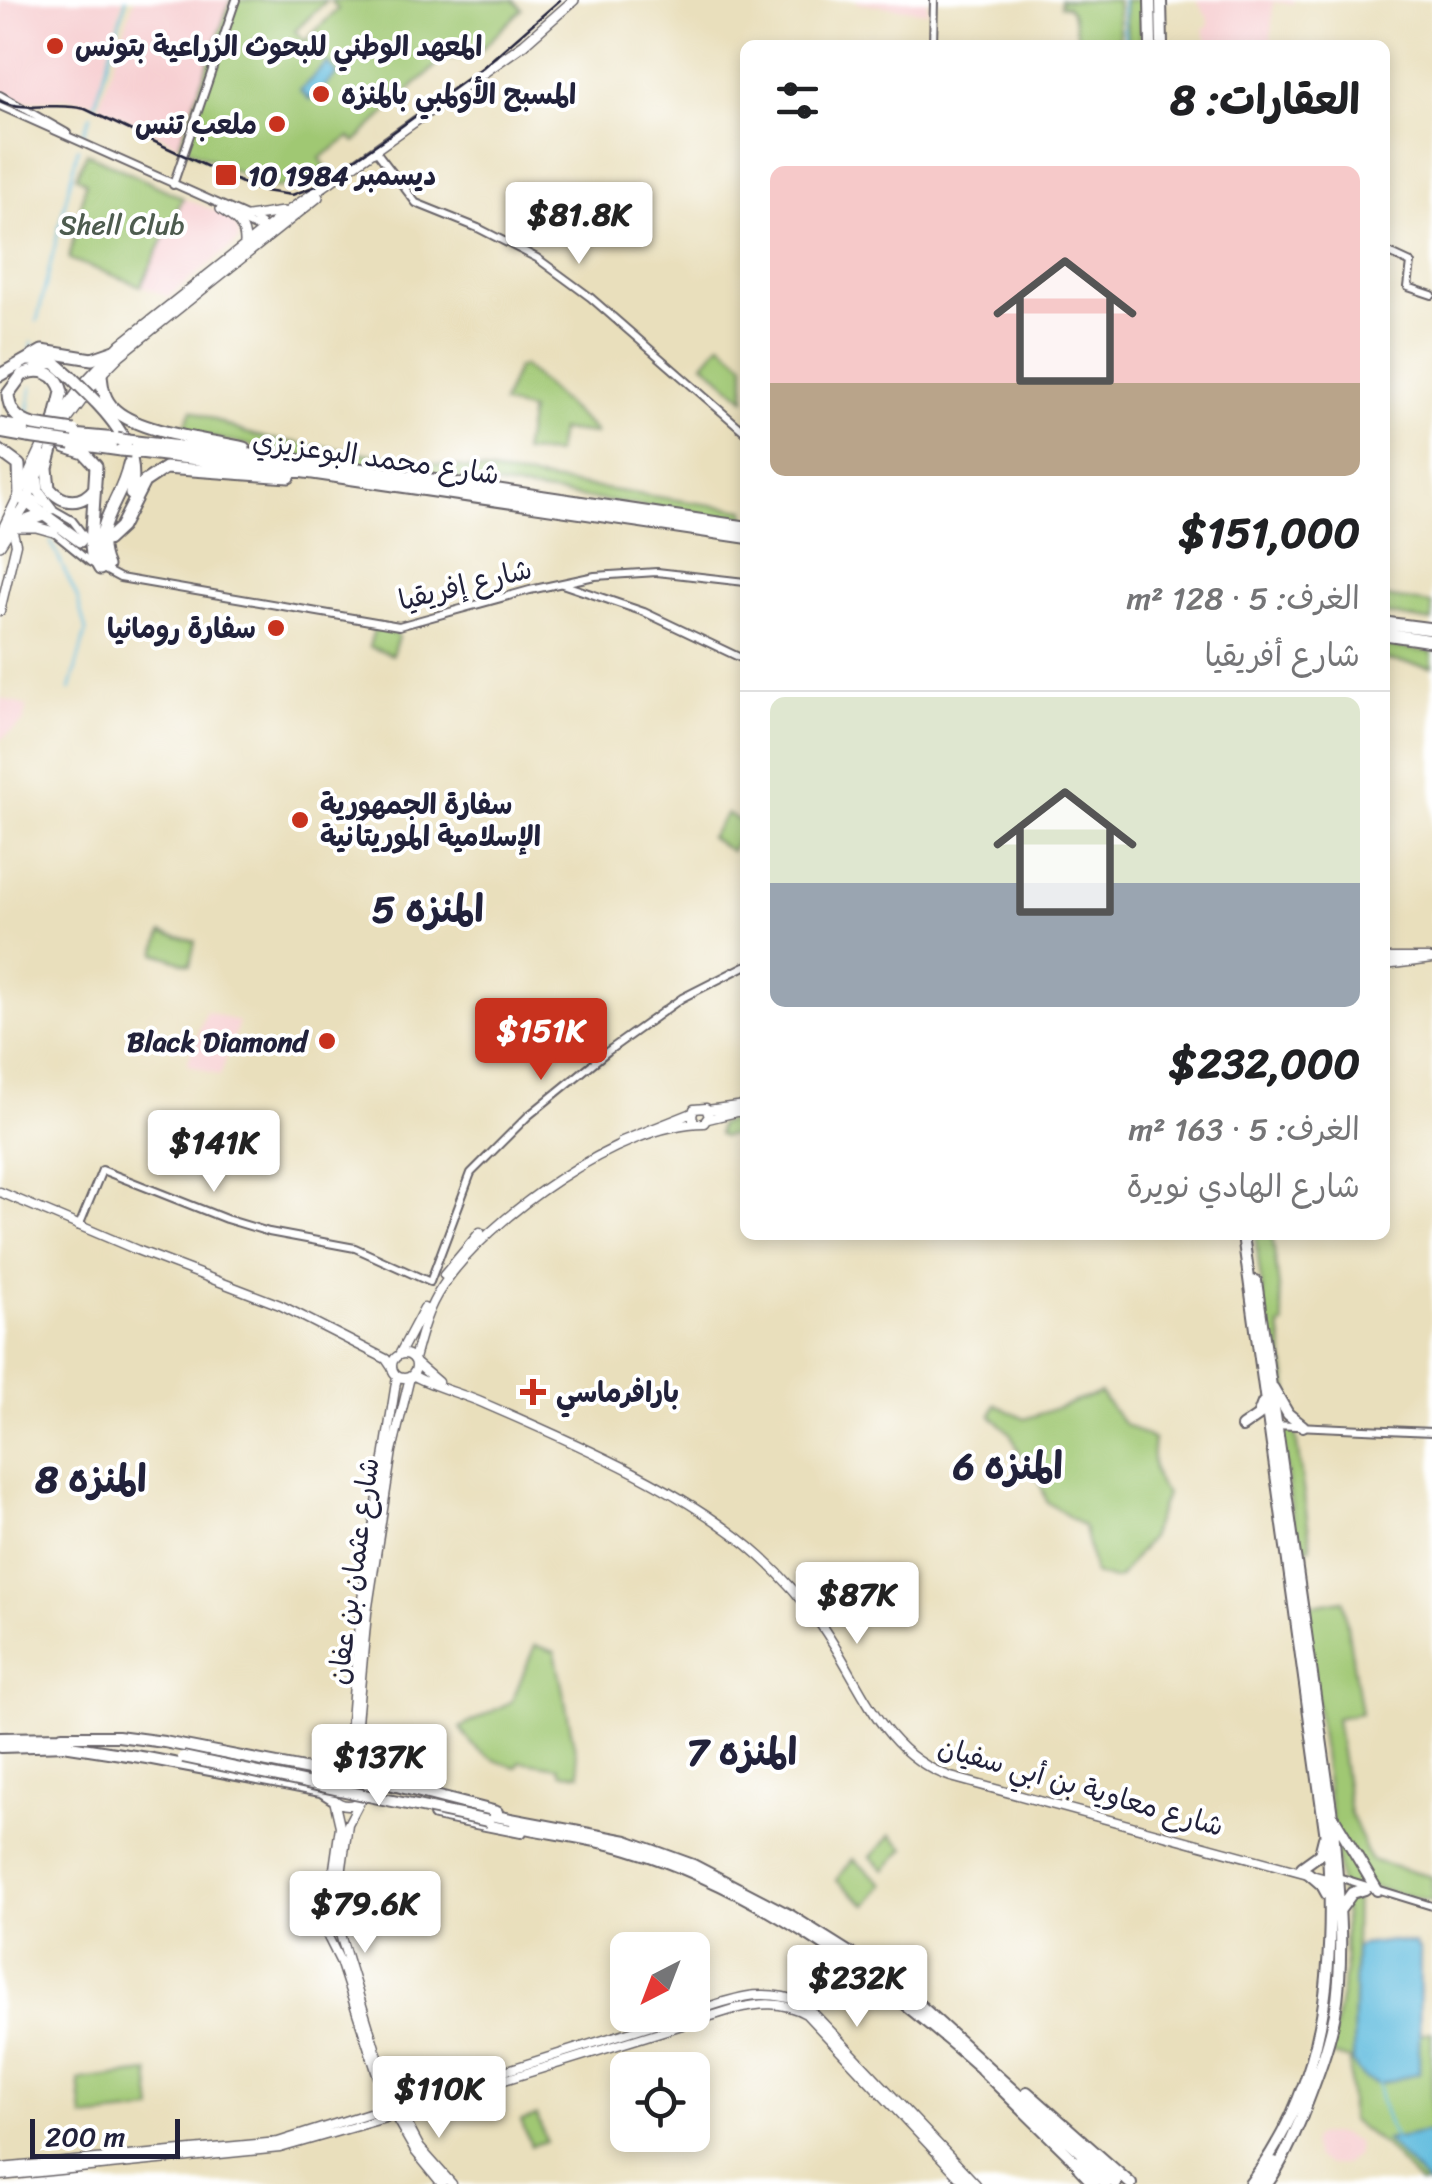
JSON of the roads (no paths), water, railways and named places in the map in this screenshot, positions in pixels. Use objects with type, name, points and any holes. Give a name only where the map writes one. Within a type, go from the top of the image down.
[{"type":"highway","points":[[1150,0],[1151,40]]},
{"type":"highway","points":[[1161,0],[1162,40]]},
{"type":"highway","points":[[0,375],[42,351],[92,359],[114,351]]},
{"type":"highway","points":[[20,363],[46,360],[70,376],[122,432],[134,479],[126,517]]},
{"type":"highway","points":[[30,433],[12,411],[8,394],[22,375],[40,370],[55,378],[62,392],[46,476],[54,494],[70,501],[83,499],[97,484]]},
{"type":"highway","points":[[101,374],[106,398],[114,409],[138,422],[312,462]]},
{"type":"highway","name":"شارع محمد البوعزيزي","points":[[0,424],[30,433],[740,536]]},
{"type":"highway","name":"شارع محمد البوعزيزي","points":[[0,434],[30,433]]},
{"type":"highway","points":[[71,439],[96,466],[97,484],[85,543]]},
{"type":"highway","points":[[104,568],[100,534],[126,478],[125,447]]},
{"type":"highway","name":"شارع محمد البوعزيزي","points":[[125,447],[312,462],[740,526]]},
{"type":"highway","points":[[0,451],[19,465],[23,500],[85,543],[104,568]]},
{"type":"highway","points":[[107,540],[115,535],[144,482],[165,468],[307,478],[328,476]]},
{"type":"highway","points":[[12,527],[43,513]]},
{"type":"highway","points":[[1390,624],[1431,632]]},
{"type":"highway","points":[[1390,635],[1431,632]]},
{"type":"highway","points":[[1247,1240],[1269,1378],[1273,1459],[1290,1558],[1297,1640],[1334,1878]]},
{"type":"highway","points":[[1247,1240],[1264,1398],[1278,1439],[1295,1540],[1332,1816],[1334,1878],[1327,1994],[1314,2054],[1287,2122],[1250,2184]]},
{"type":"highway","points":[[1269,1378],[1288,1414],[1303,1426]]},
{"type":"highway","points":[[1242,1427],[1258,1416],[1264,1398]]},
{"type":"highway","points":[[1278,1439],[1288,1425]]},
{"type":"highway","points":[[0,1747],[118,1736],[309,1770],[338,1768]]},
{"type":"highway","points":[[0,1738],[184,1754],[489,1818],[627,1841],[693,1865],[790,1916],[844,1953],[970,2058],[1099,2184]]},
{"type":"highway","points":[[63,1741],[321,1791],[333,1799]]},
{"type":"highway","points":[[364,1772],[396,1786],[584,1834],[689,1872],[891,1978],[1126,2182]]},
{"type":"highway","points":[[359,1802],[538,1835],[584,1834]]},
{"type":"highway","points":[[1332,1816],[1371,1889],[1352,1893],[1334,1912]]},
{"type":"highway","points":[[1268,2184],[1294,2139],[1324,2059],[1334,2016],[1340,1972],[1334,1912],[1322,1885],[1305,1870],[1320,1854],[1325,1832]]},
{"type":"highway","points":[[970,2058],[1099,2184]]},
{"type":"highway","points":[[1259,2184],[1302,2114]]},
{"type":"main road","points":[[0,546],[54,432],[83,384],[114,351],[245,246],[265,235],[290,210],[524,44],[574,0]]},
{"type":"main road","points":[[0,534],[38,477],[54,432],[101,374],[346,172]]},
{"type":"main road","points":[[221,209],[244,230],[245,246]]},
{"type":"main road","points":[[248,217],[290,210]]},
{"type":"main road","points":[[38,477],[43,513]]},
{"type":"main road","points":[[12,527],[54,532]]},
{"type":"main road","points":[[0,611],[16,544],[12,527]]},
{"type":"main road","points":[[1390,962],[1432,959]]},
{"type":"main road","points":[[1390,962],[1432,959]]},
{"type":"main road","points":[[415,1361],[421,1330],[439,1290],[466,1254],[495,1226],[548,1187],[598,1158],[693,1117],[698,1106],[708,1114],[723,1115],[740,1109]]},
{"type":"main road","points":[[693,1117],[702,1124],[708,1114],[740,1108]]},
{"type":"main road","points":[[714,1128],[723,1115]]},
{"type":"main road","points":[[397,1356],[446,1272],[491,1223],[585,1159],[693,1117]]},
{"type":"main road","points":[[0,1192],[280,1305],[386,1359],[394,1372],[411,1376]]},
{"type":"main road","points":[[365,1348],[397,1356],[406,1354],[430,1378],[446,1387]]},
{"type":"main road","name":"شارع عثمان بن عفان","points":[[338,1768],[349,1746],[360,1612],[397,1356]]},
{"type":"main road","name":"شارع عثمان بن عفان","points":[[364,1772],[354,1744],[366,1613],[400,1406],[415,1361]]},
{"type":"main road","name":"شارع معاوية بن أبي سفيان","points":[[411,1376],[446,1387],[654,1484],[735,1534],[764,1560],[820,1624],[891,1738],[920,1764],[950,1777],[1334,1878]]},
{"type":"main road","points":[[400,1406],[413,1387],[427,1383]]},
{"type":"main road","points":[[442,2184],[414,2150],[369,2053],[328,1937],[330,1887],[340,1826],[328,1779],[338,1768],[352,1765],[364,1772],[368,1785],[348,1824],[335,1918],[396,2109],[420,2148],[452,2184]]},
{"type":"main road","points":[[333,1799],[346,1806],[359,1802]]},
{"type":"main road","points":[[710,2007],[755,1993],[786,1996],[804,2003],[976,2184]]},
{"type":"main road","points":[[396,2109],[734,2009],[782,2005],[806,2014],[966,2184]]},
{"type":"main road","points":[[0,2172],[280,2148],[632,2032]]},
{"type":"street","points":[[172,185],[236,0]]},
{"type":"street","points":[[933,40],[934,0]]},
{"type":"street","points":[[0,96],[85,144]]},
{"type":"street","points":[[0,106],[260,222],[265,235]]},
{"type":"street","points":[[376,151],[416,203],[537,258],[590,298],[740,428]]},
{"type":"street","points":[[201,198],[265,235]]},
{"type":"street","points":[[1390,253],[1412,263],[1408,287],[1432,294]]},
{"type":"street","name":"شارع إفريقيا","points":[[43,513],[54,532],[104,568],[138,582],[399,626],[595,576],[658,572],[740,581]]},
{"type":"street","points":[[592,592],[595,576]]},
{"type":"street","points":[[561,583],[644,612],[740,658]]},
{"type":"street","points":[[79,1226],[102,1170],[269,1232],[355,1248],[430,1282],[470,1173],[528,1116],[608,1051],[682,998],[740,969]]},
{"type":"street","points":[[1271,1425],[1432,1432]]},
{"type":"street","points":[[1334,1878],[1432,1906]]},
{"type":"water","points":[[327,63],[337,74],[310,100],[300,90]]},
{"type":"water","points":[[1393,1941],[1415,1944],[1420,1951],[1419,2073],[1379,2084],[1365,2079],[1353,2062],[1355,1949]]},
{"type":"water","points":[[1432,2131],[1432,2184],[1428,2184],[1386,2140]]},
{"type":"waterway","points":[[95,104],[126,0]]},
{"type":"waterway","points":[[1122,0],[1125,40]]},
{"type":"waterway","points":[[82,136],[91,115]]},
{"type":"waterway","points":[[37,321],[78,148]]},
{"type":"waterway","points":[[32,342],[32,350]]},
{"type":"waterway","points":[[28,414],[32,386]]},
{"type":"waterway","points":[[51,542],[77,597],[86,631],[70,690]]},
{"type":"waterway","points":[[1379,2084],[1380,2100],[1394,2138]]},
{"type":"tram line","points":[[0,101],[21,106],[85,109],[257,190],[292,195],[316,186],[482,68],[560,0]]},
{"type":"place","name":"المعهد الوطني للبحوث الزراعية بتونس","points":[[55,46]]},
{"type":"place","name":"المسبح الأولمبي بالمنزه","points":[[321,94]]},
{"type":"place","name":"ملعب تنس","points":[[277,124]]},
{"type":"place","name":"10 ديسمبر 1984","points":[[226,175]]},
{"type":"place","name":"سفارة رومانيا","points":[[276,628]]},
{"type":"place","name":"سفارة الجمهورية الإسلامية الموريتانية","points":[[300,820]]},
{"type":"place","name":"Black Diamond","points":[[327,1041]]},
{"type":"place","name":"بارافرماسي","points":[[533,1392]]},
{"type":"district","name":"المنزه 5","points":[[428,909]]},
{"type":"district","name":"المنزه 6","points":[[1008,1466]]},
{"type":"district","name":"المنزه 8","points":[[91,1479]]},
{"type":"district","name":"المنزه 7","points":[[742,1752]]},
{"type":"park label","name":"Shell Club","points":[[122,224]]}]
